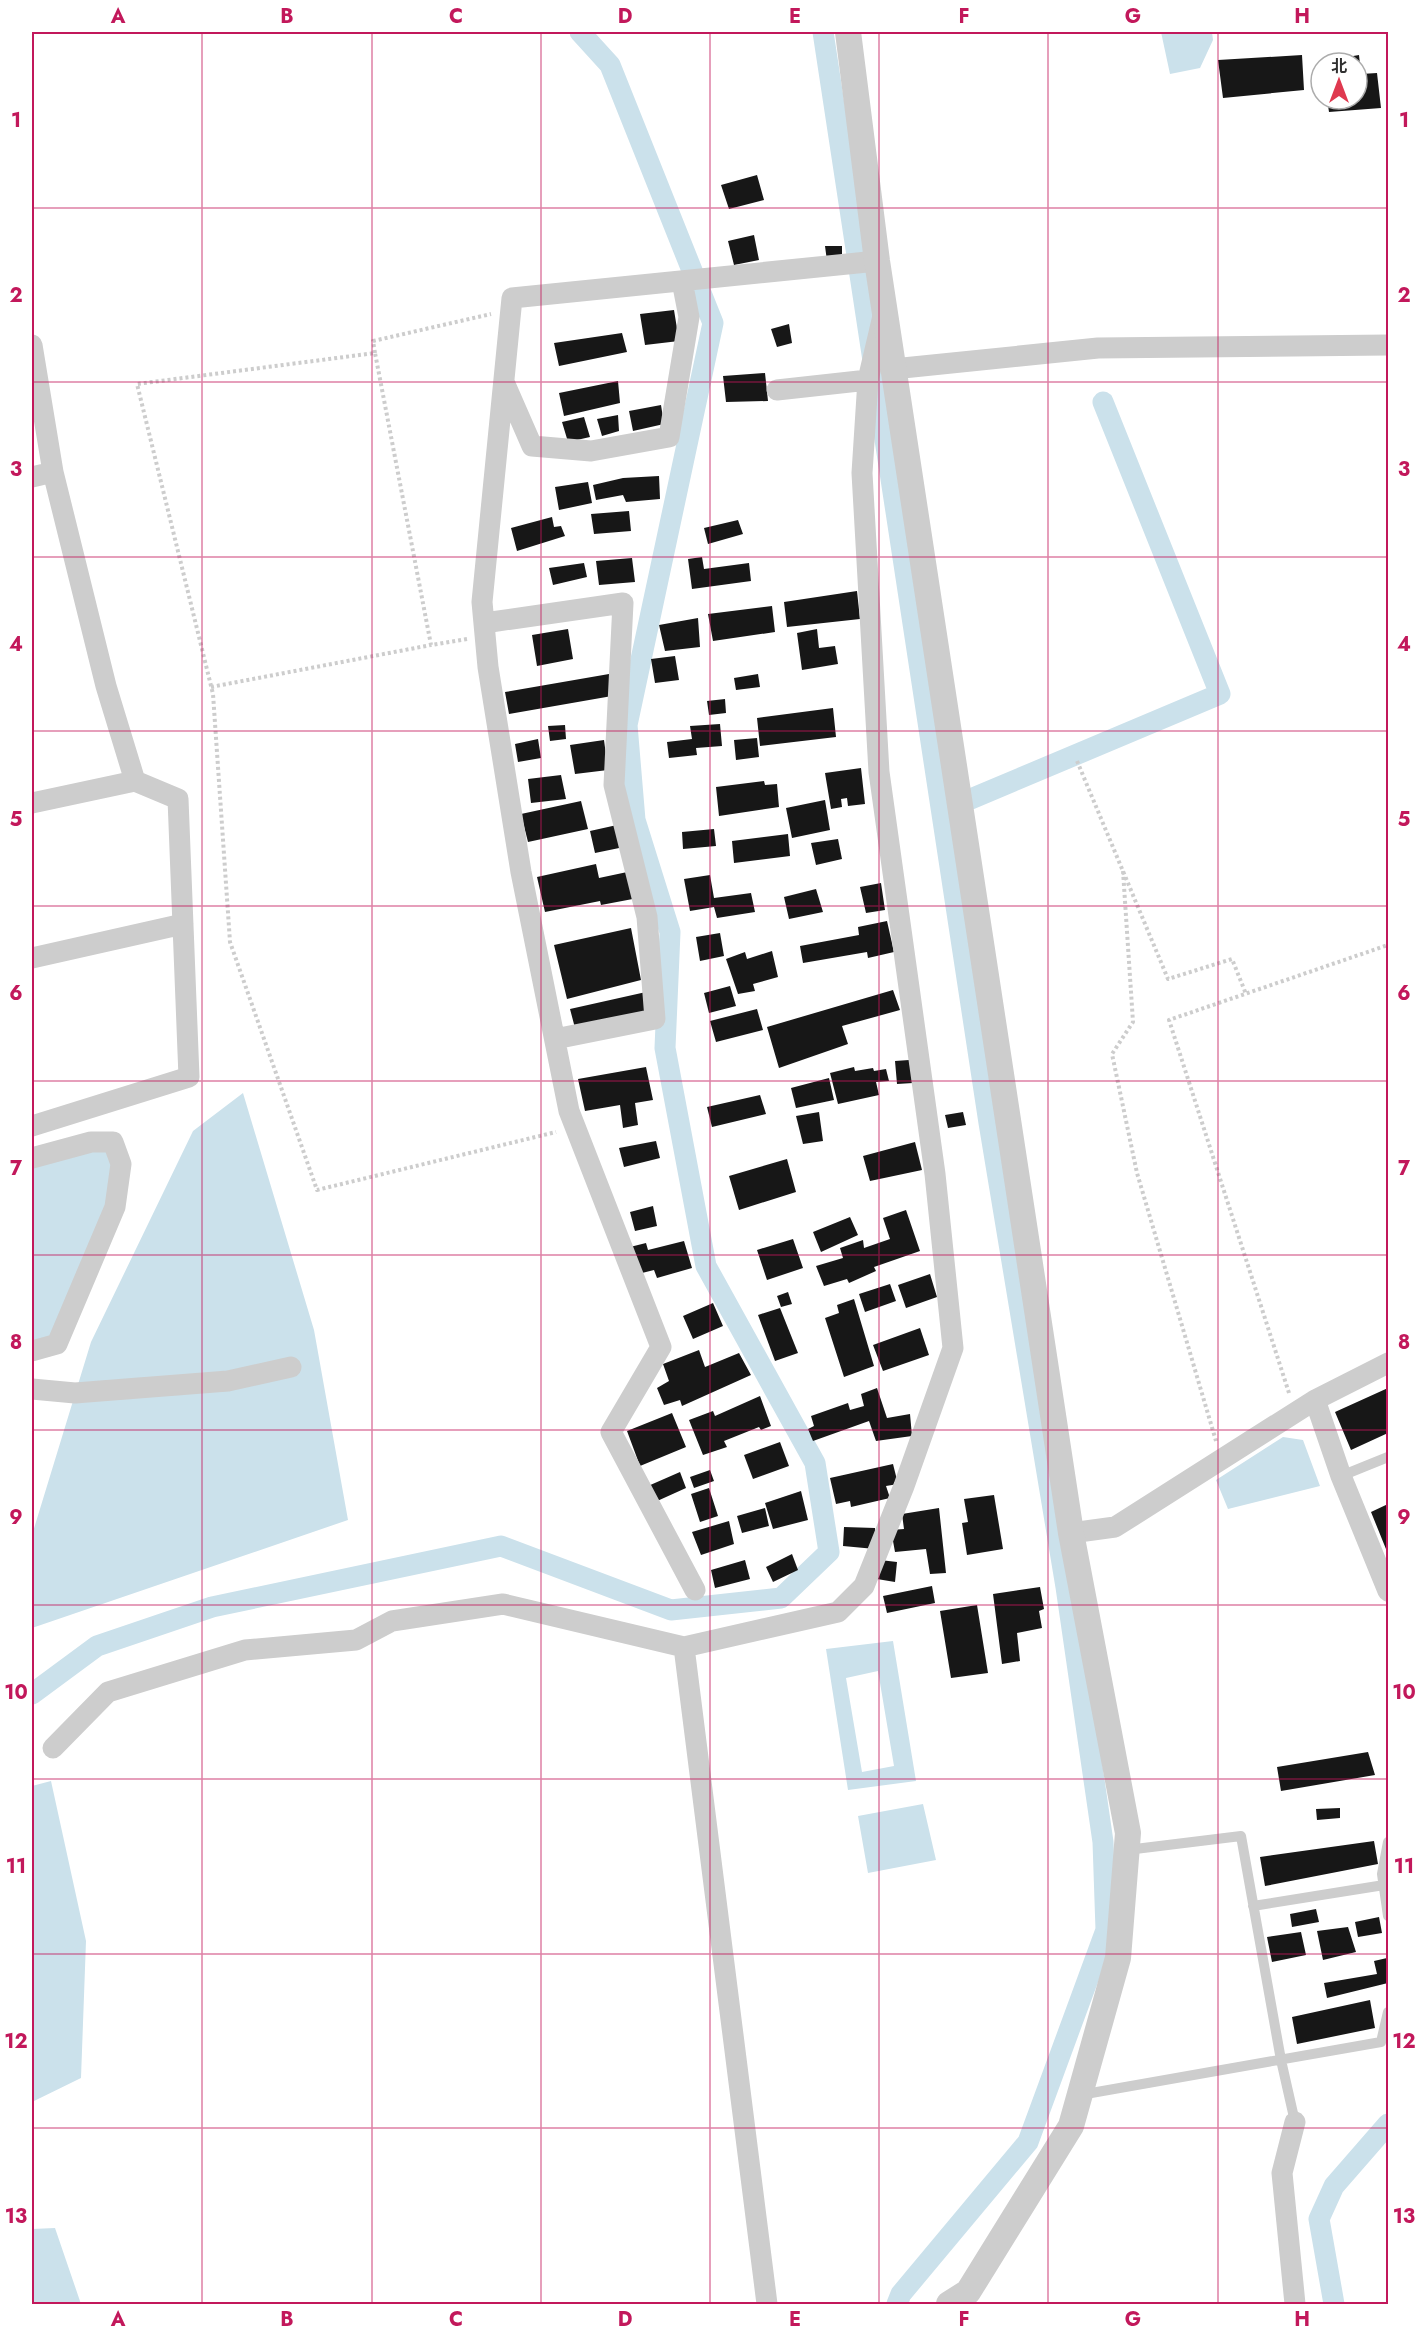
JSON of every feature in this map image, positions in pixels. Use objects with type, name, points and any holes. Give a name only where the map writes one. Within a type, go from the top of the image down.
[{"type":"street","points":[[848,32],[877,261],[1071,1533],[1128,1833],[1118,1958],[1071,2126],[968,2292],[949,2304]]},
{"type":"street","points":[[695,1590],[611,1432],[661,1347],[569,1111],[521,872],[488,667],[482,602],[512,298],[877,261]]},
{"type":"street","points":[[503,382],[532,446],[591,451],[669,437],[688,317],[682,281]]},
{"type":"street","points":[[52,1748],[108,1692],[244,1650],[356,1640],[392,1621],[503,1604],[684,1647],[838,1612],[864,1586],[904,1486],[953,1348],[935,1174],[879,772],[862,472],[868,380],[885,310]]},
{"type":"street","points":[[32,345],[52,472],[106,686],[135,781]]},
{"type":"street","points":[[894,369],[1098,348],[1389,345]]},
{"type":"street","points":[[777,390],[868,380]]},
{"type":"street","points":[[32,477],[52,472]]},
{"type":"street","points":[[485,629],[623,603],[614,785],[647,917],[655,1019],[555,1039]]},
{"type":"street","points":[[32,803],[135,781],[178,799],[189,1077],[32,1126]]},
{"type":"street","points":[[32,958],[183,924]]},
{"type":"street","points":[[32,1158],[91,1142],[113,1142],[121,1164],[115,1207],[57,1344],[32,1351]]},
{"type":"street","points":[[1071,1533],[1115,1527],[1315,1400],[1389,1363]]},
{"type":"street","points":[[32,1389],[75,1393],[228,1381],[291,1367]]},
{"type":"street","points":[[1315,1400],[1341,1476],[1389,1591]]},
{"type":"street","points":[[684,1647],[767,2304]]},
{"type":"street","points":[[1295,2122],[1282,2174],[1295,2304]]},
{"type":"lane","points":[[1341,1476],[1389,1457]]},
{"type":"lane","points":[[1127,1850],[1241,1836],[1281,2060],[1295,2122]]},
{"type":"lane","points":[[1389,1842],[1382,1874],[1389,1916]]},
{"type":"lane","points":[[1253,1906],[1384,1885]]},
{"type":"lane","points":[[1079,2095],[1381,2042],[1389,2012]]},
{"type":"path","points":[[431,645],[373,341],[511,310]]},
{"type":"path","points":[[375,353],[137,384],[211,687],[230,942],[316,1190],[575,1127]]},
{"type":"path","points":[[211,687],[431,645],[485,629]]},
{"type":"path","points":[[1077,761],[1168,979],[1232,959],[1246,994]]},
{"type":"path","points":[[1123,871],[1133,1022],[1113,1054],[1137,1173],[1221,1460]]},
{"type":"path","points":[[1295,1412],[1169,1020],[1389,945]]},
{"type":"water","points":[[1161,32],[1212,32],[1213,40],[1200,68],[1170,74]]},
{"type":"water","points":[[243,1093],[314,1330],[348,1520],[32,1628],[32,1535],[91,1342],[193,1131]]},
{"type":"water","points":[[100,1145],[114,1158],[111,1200],[48,1343],[32,1344],[32,1165]]},
{"type":"water","points":[[1283,1437],[1303,1440],[1320,1486],[1228,1509],[1216,1480]]},
{"type":"water","points":[[893,1641],[916,1781],[848,1790],[826,1649]],"holes":[[[878,1671],[894,1766],[862,1772],[846,1678]]]},
{"type":"water","points":[[51,1781],[86,1941],[81,2078],[32,2102],[32,1786]]},
{"type":"water","points":[[923,1804],[936,1860],[868,1873],[858,1816]]},
{"type":"water","points":[[55,2228],[81,2304],[32,2304],[32,2229]]},
{"type":"building","points":[[1302,55],[1304,90],[1223,98],[1218,60]]},
{"type":"building","points":[[1377,73],[1381,108],[1369,109],[1369,74]]},
{"type":"building","points":[[757,175],[764,200],[729,209],[721,185]]},
{"type":"building","points":[[754,235],[759,260],[734,265],[728,241]]},
{"type":"building","points":[[825,246],[842,246],[842,258],[827,261]]},
{"type":"building","points":[[674,310],[679,341],[645,345],[640,314]]},
{"type":"building","points":[[789,324],[792,343],[777,347],[771,329]]},
{"type":"building","points":[[622,333],[627,352],[559,366],[554,343]]},
{"type":"building","points":[[765,373],[768,401],[726,402],[723,376]]},
{"type":"building","points":[[618,381],[620,403],[564,416],[559,393]]},
{"type":"building","points":[[661,405],[664,424],[633,431],[629,411]]},
{"type":"building","points":[[618,415],[619,431],[602,436],[597,419]]},
{"type":"building","points":[[584,417],[590,437],[568,442],[562,422]]},
{"type":"building","points":[[659,476],[660,499],[626,502],[623,495],[596,500],[593,485],[623,478]]},
{"type":"building","points":[[588,482],[592,503],[559,510],[555,487]]},
{"type":"building","points":[[629,511],[631,531],[594,534],[591,514]]},
{"type":"building","points":[[552,517],[554,527],[561,526],[565,536],[517,551],[511,528]]},
{"type":"building","points":[[738,520],[743,534],[708,544],[704,528]]},
{"type":"building","points":[[702,557],[704,569],[749,563],[751,581],[692,589],[688,559]]},
{"type":"building","points":[[632,558],[635,582],[599,585],[596,561]]},
{"type":"building","points":[[584,563],[587,577],[553,585],[549,568]]},
{"type":"building","points":[[857,591],[860,619],[787,627],[784,602]]},
{"type":"building","points":[[772,606],[775,632],[713,641],[708,614]]},
{"type":"building","points":[[698,618],[700,647],[665,651],[659,625]]},
{"type":"building","points":[[568,629],[573,659],[537,666],[532,635]]},
{"type":"building","points":[[817,629],[819,648],[835,646],[838,664],[802,670],[797,633]]},
{"type":"building","points":[[675,656],[679,680],[655,683],[651,659]]},
{"type":"building","points":[[609,674],[612,696],[509,714],[505,692]]},
{"type":"building","points":[[758,674],[760,687],[736,690],[734,678]]},
{"type":"building","points":[[725,699],[726,713],[709,715],[707,701]]},
{"type":"building","points":[[833,708],[836,737],[760,746],[757,718]]},
{"type":"building","points":[[720,724],[722,746],[696,748],[697,755],[669,758],[667,742],[692,739],[690,726]]},
{"type":"building","points":[[565,725],[566,739],[550,741],[548,726]]},
{"type":"building","points":[[757,738],[759,757],[736,760],[734,740]]},
{"type":"building","points":[[538,739],[541,758],[518,762],[515,744]]},
{"type":"building","points":[[604,740],[608,770],[575,774],[570,745]]},
{"type":"building","points":[[861,768],[865,804],[848,806],[847,798],[841,799],[842,807],[831,809],[825,773]]},
{"type":"building","points":[[561,775],[566,799],[531,803],[528,779]]},
{"type":"building","points":[[764,781],[765,785],[777,784],[779,807],[719,816],[716,787]]},
{"type":"building","points":[[825,800],[830,830],[792,838],[786,808]]},
{"type":"building","points":[[581,801],[588,829],[528,842],[521,814]]},
{"type":"building","points":[[617,825],[624,847],[595,853],[590,831]]},
{"type":"building","points":[[714,829],[716,846],[683,849],[682,832]]},
{"type":"building","points":[[788,834],[790,856],[734,863],[732,841]]},
{"type":"building","points":[[838,839],[842,859],[816,865],[811,843]]},
{"type":"building","points":[[596,864],[599,878],[632,871],[638,898],[601,905],[600,901],[545,912],[537,877]]},
{"type":"building","points":[[710,875],[714,898],[751,893],[755,912],[717,918],[714,907],[690,911],[684,879]]},
{"type":"building","points":[[881,883],[885,910],[866,913],[860,887]]},
{"type":"building","points":[[816,889],[823,912],[789,919],[784,897]]},
{"type":"building","points":[[887,921],[894,952],[868,958],[867,952],[803,963],[800,946],[859,935],[858,927]]},
{"type":"building","points":[[631,928],[641,980],[567,999],[554,945]]},
{"type":"building","points":[[720,933],[724,956],[700,961],[696,937]]},
{"type":"building","points":[[772,951],[778,977],[753,984],[755,991],[738,994],[726,959],[745,952],[747,959]]},
{"type":"building","points":[[730,986],[736,1006],[709,1013],[704,993]]},
{"type":"building","points":[[893,990],[900,1010],[842,1026],[848,1044],[779,1068],[767,1027]]},
{"type":"building","points":[[646,992],[650,1012],[575,1028],[570,1009]]},
{"type":"building","points":[[757,1009],[763,1030],[716,1042],[710,1021]]},
{"type":"building","points":[[909,1060],[913,1083],[897,1084],[895,1061]]},
{"type":"building","points":[[646,1067],[653,1100],[635,1103],[638,1125],[623,1128],[620,1105],[585,1111],[578,1079]]},
{"type":"building","points":[[854,1067],[855,1071],[873,1068],[874,1071],[886,1069],[889,1081],[876,1082],[879,1095],[838,1104],[830,1073]]},
{"type":"building","points":[[829,1078],[834,1100],[796,1108],[791,1088]]},
{"type":"building","points":[[760,1095],[766,1114],[712,1127],[707,1107]]},
{"type":"building","points":[[819,1112],[823,1141],[803,1144],[796,1116]]},
{"type":"building","points":[[963,1112],[966,1125],[948,1128],[945,1115]]},
{"type":"building","points":[[656,1141],[660,1158],[624,1167],[619,1148]]},
{"type":"building","points":[[915,1142],[922,1170],[870,1181],[863,1156]]},
{"type":"building","points":[[787,1159],[796,1192],[739,1210],[729,1176]]},
{"type":"building","points":[[653,1206],[657,1226],[635,1231],[630,1212]]},
{"type":"building","points":[[906,1210],[920,1251],[874,1267],[876,1271],[849,1283],[847,1279],[824,1286],[816,1266],[843,1258],[840,1248],[863,1240],[864,1248],[890,1239],[883,1218]]},
{"type":"building","points":[[850,1217],[858,1235],[821,1252],[813,1232]]},
{"type":"building","points":[[793,1239],[803,1268],[767,1280],[757,1250]]},
{"type":"building","points":[[684,1241],[692,1268],[657,1278],[654,1270],[638,1274],[630,1247],[646,1243],[648,1250]]},
{"type":"building","points":[[930,1274],[937,1297],[906,1308],[898,1285]]},
{"type":"building","points":[[890,1284],[896,1301],[865,1312],[859,1294]]},
{"type":"building","points":[[788,1292],[792,1304],[781,1307],[777,1296]]},
{"type":"building","points":[[854,1299],[874,1366],[844,1377],[825,1318],[839,1313],[837,1305]]},
{"type":"building","points":[[713,1303],[723,1326],[693,1339],[683,1316]]},
{"type":"building","points":[[780,1308],[798,1353],[775,1361],[758,1315]]},
{"type":"building","points":[[920,1328],[929,1355],[883,1371],[873,1345]]},
{"type":"building","points":[[699,1350],[705,1367],[739,1353],[751,1375],[682,1406],[680,1400],[664,1405],[657,1388],[669,1381],[663,1364]]},
{"type":"building","points":[[877,1388],[887,1418],[910,1414],[912,1436],[876,1441],[869,1421],[813,1441],[808,1429],[814,1426],[811,1416],[848,1403],[850,1410],[864,1406],[861,1394]]},
{"type":"building","points":[[1388,1388],[1388,1433],[1351,1450],[1335,1412]]},
{"type":"building","points":[[760,1396],[771,1426],[761,1430],[759,1427],[724,1441],[727,1447],[703,1455],[689,1420],[713,1411],[715,1416]]},
{"type":"building","points":[[672,1413],[686,1447],[640,1466],[627,1431]]},
{"type":"building","points":[[780,1442],[789,1466],[753,1479],[744,1455]]},
{"type":"building","points":[[893,1464],[898,1484],[886,1486],[890,1498],[851,1507],[850,1501],[836,1504],[830,1478]]},
{"type":"building","points":[[710,1470],[714,1481],[694,1488],[690,1477]]},
{"type":"building","points":[[680,1472],[686,1488],[655,1502],[648,1486]]},
{"type":"building","points":[[709,1488],[718,1516],[700,1522],[691,1494]]},
{"type":"building","points":[[801,1491],[808,1520],[773,1529],[765,1503]]},
{"type":"building","points":[[994,1495],[1003,1549],[967,1555],[962,1523],[968,1522],[964,1499]]},
{"type":"building","points":[[1388,1504],[1388,1554],[1371,1512]]},
{"type":"building","points":[[765,1508],[769,1526],[742,1533],[737,1516]]},
{"type":"building","points":[[939,1508],[946,1573],[930,1574],[926,1549],[895,1552],[891,1530],[904,1529],[902,1514]]},
{"type":"building","points":[[729,1521],[734,1544],[701,1555],[692,1532]]},
{"type":"building","points":[[844,1527],[875,1528],[875,1549],[843,1546]]},
{"type":"building","points":[[792,1554],[798,1570],[773,1582],[766,1567]]},
{"type":"building","points":[[745,1560],[750,1579],[715,1588],[711,1570]]},
{"type":"building","points":[[880,1560],[897,1562],[895,1582],[877,1579]]},
{"type":"building","points":[[932,1586],[935,1603],[887,1613],[883,1596]]},
{"type":"building","points":[[1040,1587],[1044,1609],[1039,1611],[1042,1628],[1017,1633],[1020,1661],[1002,1664],[993,1594]]},
{"type":"building","points":[[977,1605],[988,1673],[951,1678],[940,1611]]},
{"type":"building","points":[[1368,1752],[1375,1775],[1281,1791],[1277,1767]]},
{"type":"building","points":[[1340,1808],[1340,1818],[1317,1820],[1316,1809]]},
{"type":"building","points":[[1374,1841],[1378,1864],[1265,1886],[1260,1857]]},
{"type":"building","points":[[1316,1909],[1319,1922],[1292,1927],[1290,1914]]},
{"type":"building","points":[[1379,1917],[1382,1933],[1358,1937],[1355,1922]]},
{"type":"building","points":[[1348,1927],[1356,1952],[1323,1960],[1317,1931]]},
{"type":"building","points":[[1301,1932],[1306,1955],[1272,1962],[1267,1937]]},
{"type":"building","points":[[1387,1958],[1388,1983],[1327,1998],[1324,1983],[1377,1974],[1374,1961]]},
{"type":"building","points":[[1370,2000],[1375,2028],[1297,2044],[1292,2017]]},
{"type":"waterway","points":[[32,1694],[97,1646],[212,1607],[501,1546],[671,1610],[781,1598],[829,1552],[815,1463],[706,1266],[665,1048],[670,932],[635,820],[627,725],[713,323],[610,65],[580,32]]},
{"type":"waterway","points":[[823,32],[989,1123],[1066,1587],[1103,1842],[1106,1930],[1028,2142],[901,2294],[897,2304]]},
{"type":"waterway","points":[[947,809],[1220,694],[1103,402]]},
{"type":"waterway","points":[[1334,2304],[1319,2219],[1334,2186],[1388,2124]]}]
